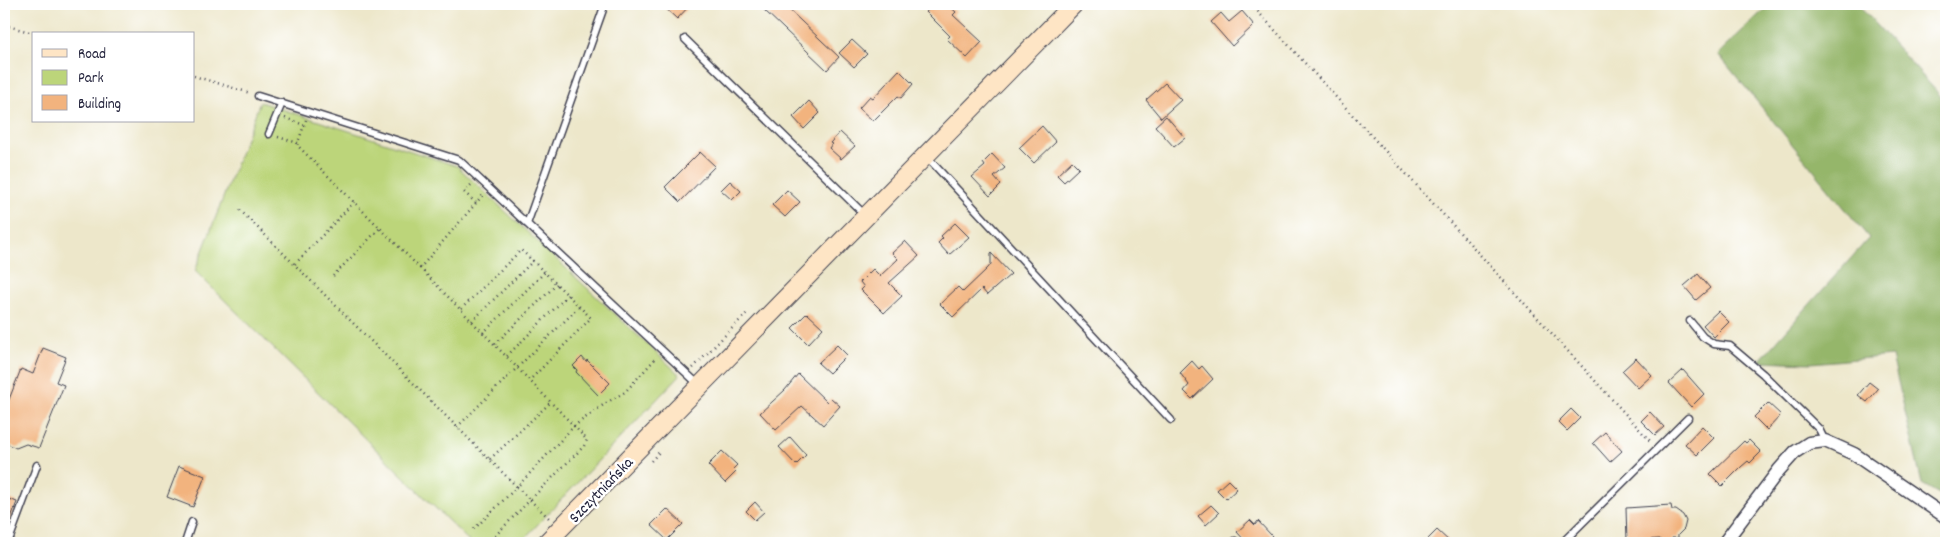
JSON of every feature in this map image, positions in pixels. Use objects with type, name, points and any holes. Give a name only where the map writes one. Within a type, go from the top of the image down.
[{"type":"street","name":"Szczytniańska","points":[[546,543],[701,387],[1074,4]]},
{"type":"street","points":[[1724,543],[1779,470],[1795,452],[1809,443],[1825,441],[1854,454],[1946,517]]},
{"type":"lane","points":[[527,224],[605,4]]},
{"type":"lane","points":[[685,39],[867,217]]},
{"type":"lane","points":[[258,96],[459,160],[701,387]]},
{"type":"lane","points":[[269,134],[282,104]]},
{"type":"lane","points":[[926,156],[1171,420]]},
{"type":"lane","points":[[1690,321],[1703,337],[1714,344],[1730,346],[1763,374],[1819,429],[1825,441]]},
{"type":"lane","points":[[1562,543],[1688,418]]},
{"type":"lane","points":[[8,543],[36,465]]},
{"type":"lane","points":[[184,543],[192,522]]},
{"type":"path","points":[[1251,4],[1657,449]]},
{"type":"path","points":[[4,25],[32,33]]},
{"type":"path","points":[[195,76],[258,96]]},
{"type":"path","points":[[277,115],[304,125]]},
{"type":"path","points":[[306,118],[297,145],[461,309],[587,440],[488,543]]},
{"type":"path","points":[[269,134],[298,143]]},
{"type":"path","points":[[420,268],[489,188]]},
{"type":"path","points":[[295,264],[354,202]]},
{"type":"path","points":[[240,210],[560,529]]},
{"type":"path","points":[[333,276],[380,228]]},
{"type":"path","points":[[461,309],[521,250],[580,306],[591,318],[530,380]]},
{"type":"path","points":[[472,321],[533,261]]},
{"type":"path","points":[[483,332],[545,272]]},
{"type":"path","points":[[494,344],[557,284]]},
{"type":"path","points":[[506,356],[568,295]]},
{"type":"path","points":[[457,427],[580,306]]},
{"type":"path","points":[[473,530],[517,487],[574,426],[625,392],[662,351]]},
{"type":"path","points":[[489,459],[550,402]]},
{"type":"green space","points":[[1770,4],[1858,4],[1946,102],[1946,498],[1922,484],[1892,356],[1811,363],[1759,361],[1869,238],[1718,54]]},
{"type":"green space","points":[[260,102],[457,166],[680,375],[520,543],[471,543],[195,271]]},
{"type":"building","points":[[661,4],[691,4],[677,19]]},
{"type":"building","points":[[769,4],[783,4],[839,57],[827,70],[763,9]]},
{"type":"building","points":[[935,4],[947,4],[956,12],[953,15],[982,42],[967,58],[947,39],[950,36],[926,12]]},
{"type":"building","points":[[1242,11],[1254,25],[1232,46],[1211,22],[1221,13],[1229,22]]},
{"type":"building","points":[[852,40],[867,54],[854,67],[839,53]]},
{"type":"building","points":[[899,70],[913,84],[901,98],[898,96],[873,121],[859,108],[870,96],[873,98]]},
{"type":"building","points":[[1165,83],[1181,100],[1161,118],[1146,100]]},
{"type":"building","points":[[809,101],[820,113],[804,129],[793,117]]},
{"type":"building","points":[[1166,116],[1185,138],[1174,147],[1155,126]]},
{"type":"building","points":[[1042,126],[1056,142],[1034,163],[1019,148]]},
{"type":"building","points":[[840,132],[855,146],[841,159],[829,148],[832,144],[830,143]]},
{"type":"building","points":[[700,152],[715,166],[680,202],[665,187]]},
{"type":"building","points":[[992,154],[1005,168],[994,177],[1001,185],[990,196],[972,177],[985,166],[983,163]]},
{"type":"building","points":[[1072,161],[1079,168],[1064,182],[1057,175]]},
{"type":"building","points":[[730,181],[741,191],[732,200],[721,190]]},
{"type":"building","points":[[787,190],[800,202],[785,217],[772,205]]},
{"type":"building","points":[[955,223],[969,237],[949,255],[938,243],[943,238],[941,236]]},
{"type":"building","points":[[905,241],[919,256],[889,283],[902,296],[884,313],[861,290],[864,287],[860,282],[873,269],[880,276],[898,259],[892,253]]},
{"type":"building","points":[[991,253],[1011,274],[987,295],[982,289],[953,317],[940,304],[958,287],[963,292],[988,268],[991,264]]},
{"type":"building","points":[[1698,274],[1710,288],[1696,300],[1684,286]]},
{"type":"building","points":[[1718,311],[1729,322],[1714,337],[1703,325]]},
{"type":"building","points":[[807,313],[823,328],[808,344],[792,328]]},
{"type":"building","points":[[837,345],[847,355],[829,373],[818,363]]},
{"type":"building","points":[[43,348],[66,357],[56,382],[64,385],[39,448],[26,444],[16,448],[8,444],[4,436],[4,412],[21,369],[33,374]]},
{"type":"building","points":[[582,357],[610,383],[598,395],[576,372],[577,370],[573,366]]},
{"type":"building","points":[[1636,358],[1652,375],[1638,388],[1622,371]]},
{"type":"building","points":[[1192,361],[1199,369],[1202,366],[1213,379],[1192,399],[1184,391],[1189,385],[1180,373]]},
{"type":"building","points":[[1683,370],[1704,394],[1691,407],[1669,383]]},
{"type":"building","points":[[798,374],[827,402],[831,398],[840,406],[823,425],[802,406],[776,430],[760,413],[785,390]]},
{"type":"building","points":[[1869,382],[1878,389],[1867,402],[1858,395]]},
{"type":"building","points":[[1768,403],[1781,415],[1767,430],[1754,417]]},
{"type":"building","points":[[1571,409],[1580,418],[1567,431],[1558,422]]},
{"type":"building","points":[[1650,412],[1664,427],[1655,435],[1641,421]]},
{"type":"building","points":[[1702,426],[1714,438],[1697,455],[1685,444]]},
{"type":"building","points":[[1605,432],[1622,451],[1610,462],[1593,443]]},
{"type":"building","points":[[790,437],[806,455],[796,465],[779,447]]},
{"type":"building","points":[[1749,440],[1761,452],[1750,463],[1748,461],[1741,467],[1722,486],[1710,474],[1744,441],[1746,443]]},
{"type":"building","points":[[722,451],[737,465],[733,469],[736,472],[725,483],[708,465]]},
{"type":"building","points":[[179,466],[205,476],[193,507],[167,497]]},
{"type":"building","points":[[1228,480],[1237,489],[1226,499],[1217,490]]},
{"type":"building","points":[[4,497],[17,502],[5,533],[4,533]]},
{"type":"building","points":[[755,502],[764,512],[755,520],[746,511]]},
{"type":"building","points":[[1211,505],[1219,513],[1206,525],[1198,516]]},
{"type":"building","points":[[1671,505],[1672,510],[1676,510],[1683,515],[1686,521],[1684,529],[1678,535],[1678,538],[1672,538],[1673,543],[1660,543],[1660,539],[1627,541],[1626,508]]},
{"type":"building","points":[[667,509],[683,524],[667,540],[651,525]]},
{"type":"building","points":[[1250,520],[1255,525],[1258,521],[1272,536],[1264,543],[1247,543],[1237,532]]},
{"type":"building","points":[[1437,530],[1451,543],[1424,543]]}]
